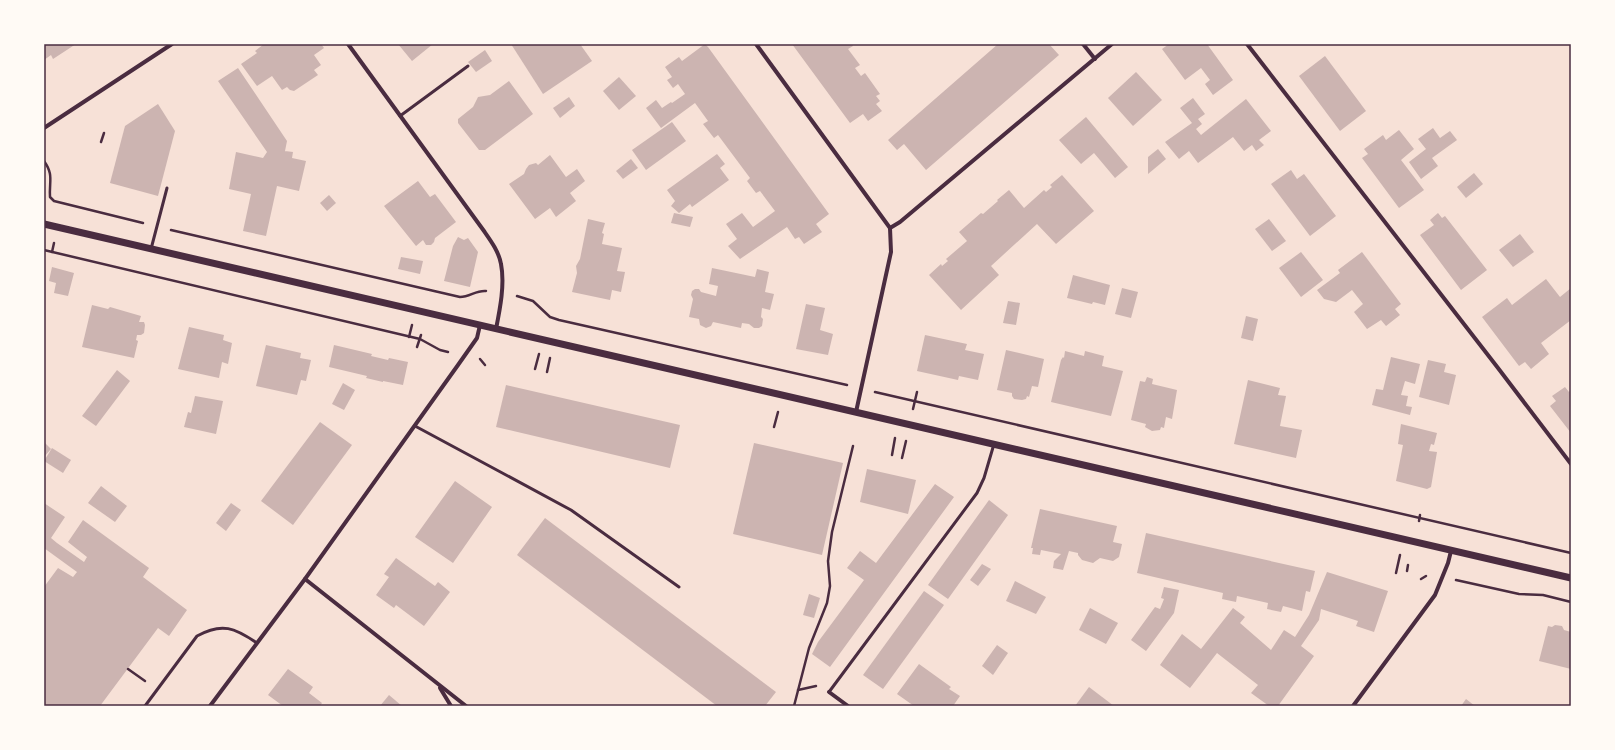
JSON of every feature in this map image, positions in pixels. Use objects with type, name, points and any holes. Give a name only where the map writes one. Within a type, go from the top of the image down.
[{"type":"street","points":[[44,128],[172,44]]},
{"type":"street","points":[[348,44],[497,251],[501,264],[502,275],[499,316],[496,329]]},
{"type":"street","points":[[756,44],[890,228],[891,252],[856,412]]},
{"type":"street","points":[[1083,44],[1095,59]]},
{"type":"street","points":[[890,228],[900,222],[1112,44]]},
{"type":"street","points":[[1248,44],[1494,361],[1571,464]]},
{"type":"street","points":[[44,224],[1571,578]]},
{"type":"street","points":[[210,706],[305,579],[471,348],[477,338],[480,325]]},
{"type":"street","points":[[1353,706],[1435,595],[1448,563],[1451,551]]},
{"type":"street","points":[[305,579],[466,706]]},
{"type":"street","points":[[439,686],[451,706]]},
{"type":"street","points":[[829,692],[848,706]]},
{"type":"lane","points":[[400,116],[468,66]]},
{"type":"lane","points":[[151,249],[167,188]]},
{"type":"lane","points":[[415,426],[571,510],[679,588]]},
{"type":"lane","points":[[829,692],[977,493],[984,478],[994,444]]},
{"type":"lane","points":[[145,706],[197,636],[207,630],[230,628],[240,632],[257,643]]},
{"type":"path","points":[[101,142],[104,133]]},
{"type":"path","points":[[44,161],[50,169],[50,197],[54,201],[134,221]]},
{"type":"path","points":[[62,209],[63,204]]},
{"type":"path","points":[[173,230],[433,291],[464,297],[467,297],[478,290],[485,291]]},
{"type":"path","points":[[52,252],[55,240]]},
{"type":"path","points":[[44,250],[420,339],[440,350]]},
{"type":"path","points":[[518,296],[533,301],[550,318],[845,384]]},
{"type":"path","points":[[409,337],[413,322]]},
{"type":"path","points":[[417,347],[421,335]]},
{"type":"path","points":[[547,372],[550,355]]},
{"type":"path","points":[[480,359],[485,365]]},
{"type":"path","points":[[787,377],[788,372]]},
{"type":"path","points":[[912,412],[918,392]]},
{"type":"path","points":[[881,393],[1571,553]]},
{"type":"path","points":[[902,458],[906,438]]},
{"type":"path","points":[[794,706],[809,648],[827,603],[830,586],[828,561],[832,532],[853,446]]},
{"type":"path","points":[[1408,521],[1409,516]]},
{"type":"path","points":[[1396,573],[1400,551]]},
{"type":"path","points":[[1406,571],[1408,565]]},
{"type":"path","points":[[1461,581],[1519,594],[1543,595],[1571,602]]},
{"type":"building","points":[[44,44],[76,44],[53,59],[51,55],[44,60]]},
{"type":"building","points":[[264,44],[321,44],[324,48],[314,55],[321,65],[314,70],[318,75],[294,91],[287,87],[282,90],[272,76],[257,86],[241,64],[257,53],[255,51]]},
{"type":"building","points":[[398,44],[433,44],[412,61]]},
{"type":"building","points":[[511,44],[580,44],[592,61],[543,94]]},
{"type":"building","points":[[705,44],[829,214],[816,224],[822,232],[804,244],[799,237],[795,239],[787,227],[740,259],[728,246],[737,239],[726,224],[742,213],[753,227],[775,211],[760,191],[756,193],[747,181],[750,178],[718,135],[714,138],[703,124],[708,121],[695,103],[661,128],[646,108],[656,100],[662,108],[685,94],[678,84],[673,88],[667,80],[672,77],[665,67],[679,57],[682,61]]},
{"type":"building","points":[[792,44],[852,44],[853,46],[848,49],[860,65],[855,68],[861,76],[865,73],[880,94],[876,96],[880,101],[876,104],[882,111],[868,121],[863,114],[850,123]]},
{"type":"building","points":[[998,44],[1049,44],[1059,55],[926,170],[904,144],[897,150],[888,140]]},
{"type":"building","points":[[1169,44],[1207,44],[1233,80],[1213,95],[1205,84],[1210,80],[1201,68],[1185,80],[1162,49]]},
{"type":"building","points":[[485,50],[492,61],[476,72],[468,62]]},
{"type":"building","points":[[1325,56],[1366,111],[1340,131],[1299,76]]},
{"type":"building","points":[[238,68],[287,141],[285,151],[293,152],[292,158],[306,161],[299,191],[277,186],[266,236],[243,231],[251,194],[229,189],[236,152],[263,158],[267,152],[218,81]]},
{"type":"building","points":[[1136,72],[1162,100],[1133,126],[1108,98]]},
{"type":"building","points":[[619,77],[636,96],[619,110],[603,91]]},
{"type":"building","points":[[509,81],[533,114],[485,150],[479,150],[458,123],[458,119],[473,107],[478,97],[490,95]]},
{"type":"building","points":[[569,97],[575,106],[560,118],[553,108]]},
{"type":"building","points":[[1193,98],[1205,114],[1198,119],[1202,124],[1196,129],[1201,135],[1246,99],[1271,131],[1259,140],[1264,145],[1256,151],[1252,145],[1244,151],[1233,137],[1198,163],[1189,151],[1179,159],[1165,142],[1192,123],[1180,108]]},
{"type":"building","points":[[158,104],[175,131],[158,196],[110,183],[125,126]]},
{"type":"building","points":[[1086,117],[1128,167],[1115,178],[1094,153],[1081,164],[1059,140]]},
{"type":"building","points":[[672,122],[686,141],[646,170],[632,150]]},
{"type":"building","points":[[1433,128],[1440,138],[1450,131],[1457,140],[1432,158],[1438,166],[1421,179],[1409,162],[1426,149],[1418,139]]},
{"type":"building","points":[[1399,130],[1414,149],[1401,160],[1424,190],[1399,208],[1362,158],[1368,154],[1364,149],[1383,135],[1386,140]]},
{"type":"building","points":[[1158,149],[1166,159],[1148,174],[1148,157]]},
{"type":"building","points":[[717,154],[725,164],[720,168],[729,180],[692,207],[690,204],[679,213],[671,206],[675,201],[667,190]]},
{"type":"building","points":[[550,155],[566,177],[577,169],[585,181],[570,193],[576,201],[556,217],[550,208],[535,219],[509,184],[524,174],[529,165],[536,163],[538,165]]},
{"type":"building","points":[[631,159],[638,168],[623,179],[616,171]]},
{"type":"building","points":[[1291,170],[1297,179],[1304,174],[1336,216],[1310,236],[1271,184]]},
{"type":"building","points":[[1474,173],[1483,184],[1466,198],[1457,187]]},
{"type":"building","points":[[1062,175],[1094,211],[1056,244],[1037,224],[991,266],[999,275],[961,310],[929,275],[941,264],[942,266],[948,261],[946,259],[967,241],[959,232],[981,213],[983,214],[1009,190],[1024,208],[1044,190],[1046,192],[1052,187],[1050,185]]},
{"type":"building","points":[[418,181],[430,197],[435,194],[456,222],[435,238],[431,245],[426,245],[423,240],[416,246],[384,206]]},
{"type":"building","points":[[329,195],[336,203],[327,211],[320,203]]},
{"type":"building","points":[[674,213],[693,217],[690,227],[671,223]]},
{"type":"building","points":[[1438,213],[1442,218],[1445,216],[1487,270],[1461,290],[1420,235],[1434,225],[1430,220]]},
{"type":"building","points":[[588,219],[605,223],[602,233],[604,234],[602,244],[622,248],[617,271],[625,272],[621,292],[612,290],[610,300],[572,292],[577,273],[576,266],[580,259]]},
{"type":"building","points":[[1269,219],[1286,241],[1272,251],[1255,229]]},
{"type":"building","points":[[1520,234],[1534,252],[1513,267],[1499,250]]},
{"type":"building","points":[[458,237],[464,240],[468,238],[478,252],[470,287],[444,281],[453,246]]},
{"type":"building","points":[[1301,252],[1323,280],[1301,297],[1279,268]]},
{"type":"building","points":[[1362,252],[1401,304],[1395,309],[1400,315],[1386,326],[1381,320],[1367,329],[1354,312],[1363,304],[1352,290],[1336,302],[1324,299],[1317,290],[1340,273],[1338,270]]},
{"type":"building","points":[[401,257],[423,261],[420,274],[398,269]]},
{"type":"building","points":[[52,267],[74,273],[68,296],[54,293],[56,283],[49,281]]},
{"type":"building","points":[[712,268],[755,277],[757,269],[769,272],[765,292],[774,294],[770,310],[762,308],[762,326],[759,328],[754,328],[749,324],[742,323],[741,328],[713,322],[711,326],[706,328],[700,325],[699,319],[689,317],[693,299],[691,295],[692,291],[699,289],[701,292],[716,296],[718,286],[709,284]]},
{"type":"building","points":[[1073,275],[1110,285],[1105,305],[1093,302],[1092,304],[1067,298]]},
{"type":"building","points":[[1546,279],[1560,297],[1571,288],[1571,320],[1541,343],[1549,354],[1531,369],[1525,362],[1519,366],[1482,317],[1507,298],[1512,305]]},
{"type":"building","points":[[1122,288],[1138,292],[1131,318],[1115,314]]},
{"type":"building","points":[[1008,301],[1020,303],[1016,325],[1003,323]]},
{"type":"building","points":[[806,304],[825,308],[820,330],[833,334],[828,355],[796,349]]},
{"type":"building","points":[[92,305],[108,309],[110,307],[141,316],[139,322],[144,322],[144,333],[137,335],[136,340],[138,341],[134,358],[82,347]]},
{"type":"building","points":[[1246,316],[1258,319],[1253,341],[1241,338]]},
{"type":"building","points":[[189,327],[224,335],[223,340],[232,343],[228,364],[222,362],[219,378],[178,369]]},
{"type":"building","points":[[925,335],[967,344],[965,350],[984,354],[978,380],[959,376],[958,380],[917,371]]},
{"type":"building","points":[[266,345],[301,353],[300,358],[311,360],[306,381],[301,380],[297,395],[256,386]]},
{"type":"building","points":[[334,345],[372,354],[371,356],[388,360],[389,358],[408,362],[403,385],[366,378],[367,376],[329,367]]},
{"type":"building","points":[[1006,350],[1044,359],[1038,387],[1032,386],[1029,397],[1027,396],[1026,399],[1014,399],[1012,393],[997,390]]},
{"type":"building","points":[[1065,351],[1084,356],[1085,351],[1104,356],[1102,366],[1123,371],[1111,416],[1051,402],[1061,360],[1063,357],[1064,358]]},
{"type":"building","points":[[1391,357],[1420,364],[1415,384],[1405,381],[1401,395],[1408,396],[1406,406],[1412,407],[1410,415],[1372,405],[1376,389],[1383,390]]},
{"type":"building","points":[[1428,360],[1446,364],[1444,372],[1456,375],[1449,405],[1419,397]]},
{"type":"building","points":[[117,370],[130,381],[96,426],[82,416]]},
{"type":"building","points":[[1147,377],[1153,379],[1152,384],[1177,390],[1172,419],[1166,417],[1164,428],[1161,427],[1160,430],[1152,431],[1145,427],[1146,424],[1131,420],[1140,381],[1145,382]]},
{"type":"building","points":[[1248,380],[1280,388],[1278,395],[1286,396],[1280,426],[1302,430],[1296,458],[1234,444]]},
{"type":"building","points":[[343,383],[355,390],[344,410],[332,404]]},
{"type":"building","points":[[506,385],[680,425],[670,468],[496,427]]},
{"type":"building","points":[[1565,387],[1569,392],[1571,390],[1571,433],[1550,406],[1556,401],[1552,396]]},
{"type":"building","points":[[195,396],[223,401],[216,434],[184,427],[188,412],[191,413]]},
{"type":"building","points":[[320,422],[352,445],[293,525],[261,501]]},
{"type":"building","points":[[1401,424],[1437,433],[1434,445],[1431,444],[1429,451],[1437,452],[1431,487],[1427,489],[1396,481],[1403,445],[1398,444]]},
{"type":"building","points":[[44,442],[51,449],[44,457]]},
{"type":"building","points":[[754,443],[843,463],[822,555],[733,534]]},
{"type":"building","points":[[52,448],[71,460],[63,473],[44,461]]},
{"type":"building","points":[[867,469],[916,480],[908,514],[860,502]]},
{"type":"building","points":[[455,481],[492,507],[453,563],[415,537]]},
{"type":"building","points":[[935,484],[954,497],[830,667],[812,654],[818,642],[864,580],[847,568],[860,551],[876,563]]},
{"type":"building","points":[[101,486],[127,506],[115,522],[88,503]]},
{"type":"building","points":[[989,500],[1008,515],[948,599],[928,585]]},
{"type":"building","points":[[44,503],[65,517],[51,538],[57,543],[84,562],[87,557],[68,542],[83,520],[149,568],[143,577],[187,610],[169,636],[158,628],[100,706],[44,706],[44,587],[58,568],[73,577],[77,572],[44,548]]},
{"type":"building","points":[[231,503],[241,510],[226,531],[216,523]]},
{"type":"building","points":[[1040,509],[1117,526],[1113,542],[1122,544],[1119,557],[1113,561],[1100,558],[1093,563],[1082,560],[1078,553],[1069,551],[1063,570],[1053,568],[1054,561],[1061,554],[1041,550],[1040,555],[1032,554],[1033,548],[1031,548]]},
{"type":"building","points":[[545,518],[776,692],[765,706],[717,706],[517,555]]},
{"type":"building","points":[[1146,533],[1315,571],[1310,592],[1306,591],[1302,611],[1283,606],[1281,612],[1267,609],[1268,603],[1237,596],[1236,602],[1222,599],[1223,593],[1137,573]]},
{"type":"building","points":[[396,558],[435,586],[438,582],[450,592],[424,626],[396,605],[394,608],[376,595],[389,577],[384,574]]},
{"type":"building","points":[[982,564],[991,569],[978,586],[970,580]]},
{"type":"building","points":[[1327,572],[1388,591],[1374,632],[1356,626],[1358,621],[1321,609],[1319,620],[1301,646],[1314,656],[1278,706],[1269,706],[1251,693],[1258,685],[1217,653],[1190,688],[1160,665],[1182,634],[1201,649],[1233,608],[1245,617],[1240,623],[1271,650],[1284,630],[1295,637],[1309,615]]},
{"type":"building","points":[[1015,581],[1046,597],[1036,614],[1006,601]]},
{"type":"building","points":[[1164,587],[1179,590],[1174,613],[1146,651],[1131,640],[1155,607],[1160,609],[1164,599],[1161,598]]},
{"type":"building","points":[[924,591],[944,605],[883,689],[863,675]]},
{"type":"building","points":[[809,594],[820,598],[814,618],[803,615]]},
{"type":"building","points":[[1090,608],[1118,623],[1106,644],[1079,630]]},
{"type":"building","points":[[1555,625],[1562,626],[1564,630],[1571,632],[1571,669],[1539,661],[1548,626],[1552,627]]},
{"type":"building","points":[[997,645],[1008,653],[993,675],[982,666]]},
{"type":"building","points":[[919,664],[951,687],[949,689],[960,696],[953,706],[914,706],[897,694]]},
{"type":"building","points":[[288,669],[313,687],[309,693],[322,703],[320,706],[283,706],[268,695]]},
{"type":"building","points":[[1089,687],[1114,706],[1075,706]]},
{"type":"building","points":[[389,695],[402,706],[380,706]]},
{"type":"building","points":[[1466,699],[1475,706],[1461,706]]}]
